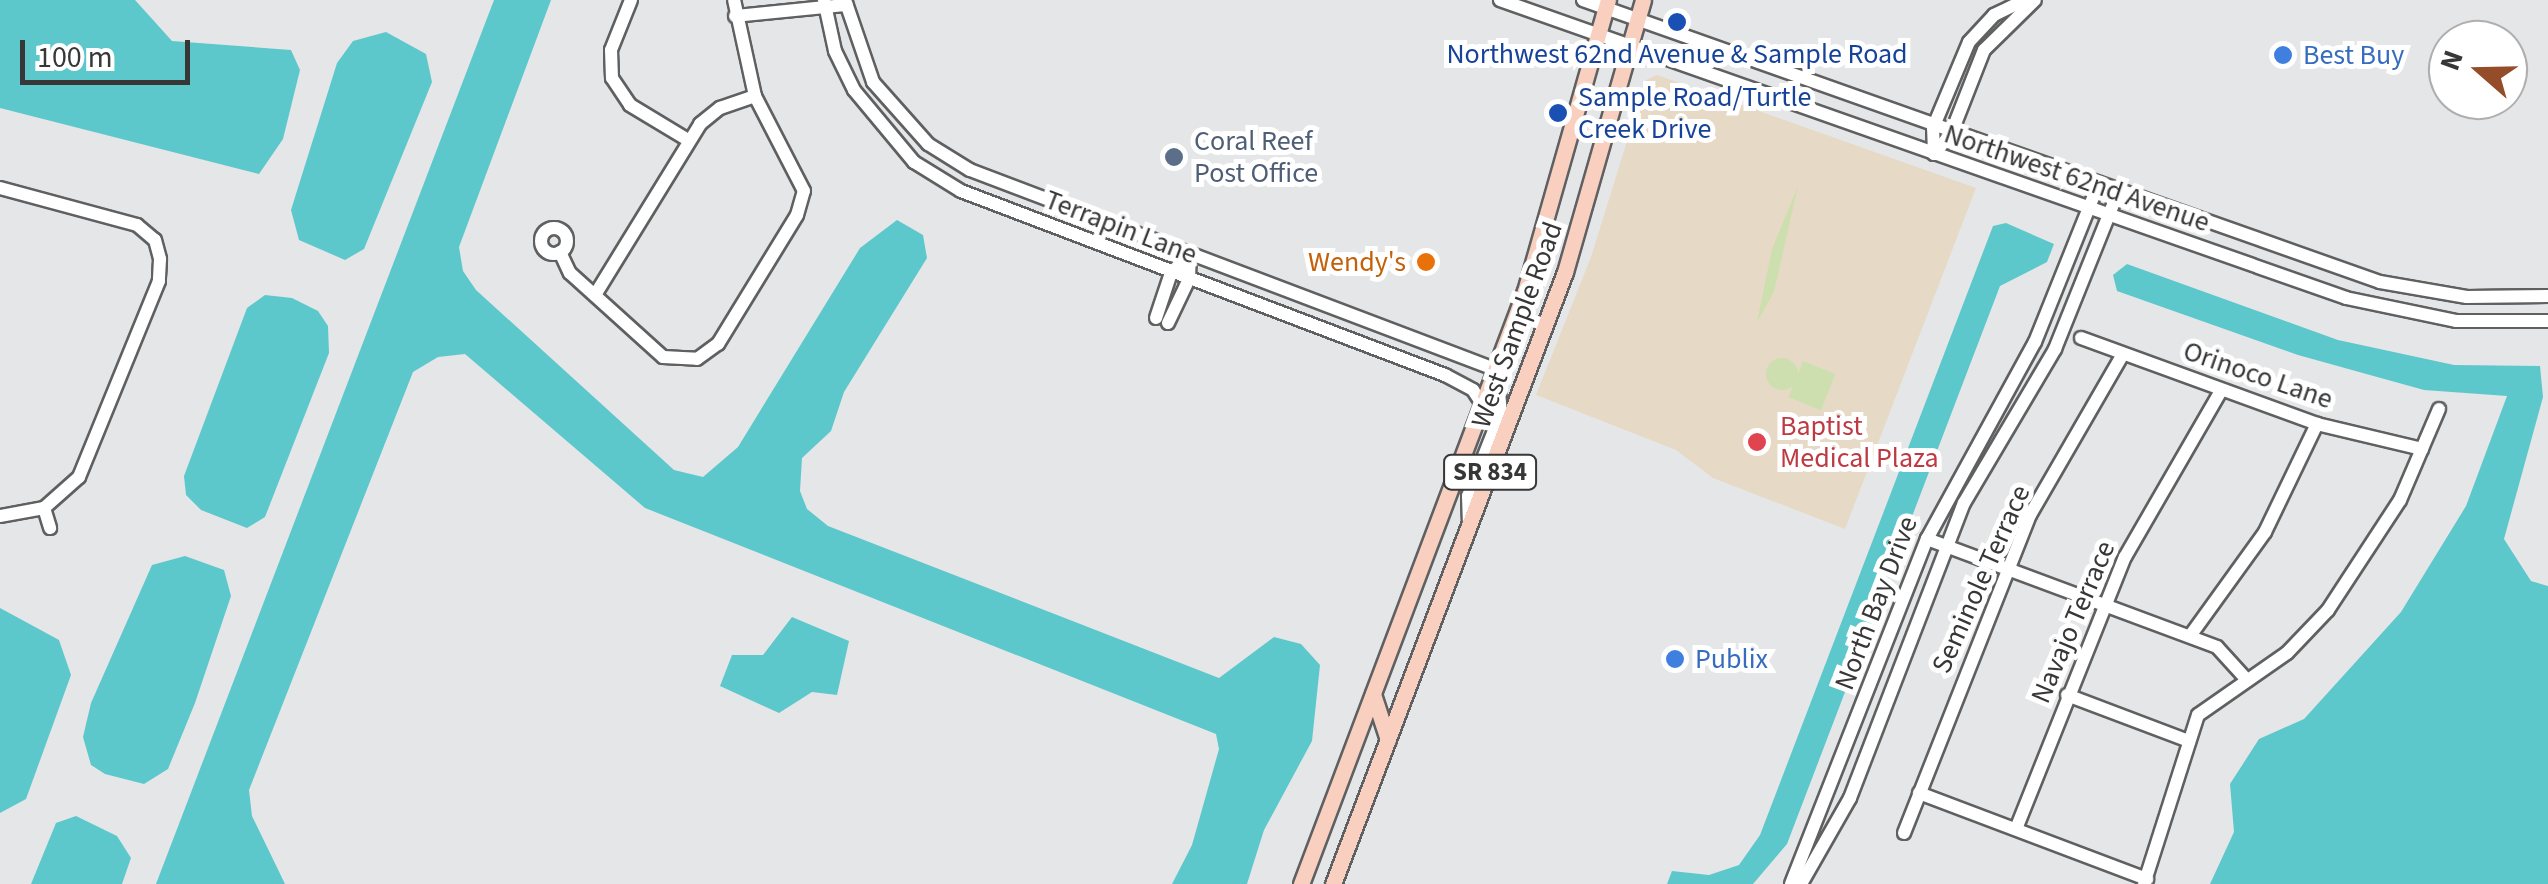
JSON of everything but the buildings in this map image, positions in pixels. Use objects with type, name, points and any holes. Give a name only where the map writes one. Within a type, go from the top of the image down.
[{"type":"main road","name":"West Sample Road","points":[[1333,884],[1578,234],[1643,0]]},
{"type":"main road","name":"West Sample Road","points":[[1301,884],[1497,370],[1550,212],[1607,4]]},
{"type":"main road","points":[[1373,694],[1388,740]]},
{"type":"street","points":[[631,0],[611,50],[612,78],[630,105],[688,140]]},
{"type":"street","points":[[560,252],[570,273],[663,357],[685,360],[718,344],[803,203],[802,177],[755,96],[734,0]]},
{"type":"street","name":"Northwest 62nd Avenue","points":[[1500,0],[2376,307],[2469,322],[2548,321]]},
{"type":"street","name":"Northwest 62nd Avenue","points":[[1583,0],[1607,4],[1933,128],[2380,282],[2467,297],[2548,296]]},
{"type":"street","points":[[1934,154],[1933,128],[1968,42],[1994,15],[2024,0]]},
{"type":"street","points":[[1934,154],[1951,134],[1984,50],[2035,0]]},
{"type":"street","points":[[735,16],[846,2]]},
{"type":"street","name":"Terrapin Lane","points":[[846,2],[874,82],[928,144],[970,170],[1497,370]]},
{"type":"street","name":"Terrapin Lane","points":[[824,4],[854,90],[914,162],[960,192],[1454,380],[1484,406]]},
{"type":"street","points":[[595,295],[688,140],[720,108],[755,96]]},
{"type":"street","name":"North Bay Drive","points":[[1791,884],[1926,539],[2025,359],[2098,185]]},
{"type":"street","points":[[0,188],[138,224],[155,240],[159,281],[91,458],[64,495],[44,508],[0,516]]},
{"type":"street","name":"North Bay Drive","points":[[1801,884],[1850,798],[1947,545],[1993,449],[2044,368],[2118,192]]},
{"type":"street","points":[[1190,254],[1188,279],[1162,321],[1171,273],[1190,254]]},
{"type":"street","name":"Orinoco Lane","points":[[2081,338],[2317,424],[2422,450]]},
{"type":"street","name":"Seminole Terrace","points":[[1904,834],[2007,568],[2122,354]]},
{"type":"street","points":[[2025,359],[2044,368]]},
{"type":"street","points":[[1470,526],[1468,496],[1501,412],[1497,370]]},
{"type":"street","name":"Navajo Terrace","points":[[2016,829],[2103,605],[2222,391]]},
{"type":"street","points":[[1919,793],[2146,881],[2186,740],[2215,698],[2286,653],[2328,610],[2400,500],[2438,409]]},
{"type":"street","points":[[2190,636],[2265,532],[2317,424]]},
{"type":"street","points":[[44,508],[50,528]]},
{"type":"street","points":[[1926,539],[2217,647],[2247,680]]},
{"type":"street","points":[[2067,695],[2186,740]]},
{"type":"shaded area","points":[[1657,75],[1976,188],[1845,529],[1713,478],[1676,450],[1536,395],[1591,257],[1646,80]]},
{"type":"green space","points":[[1798,186],[1774,292],[1757,322],[1772,249]]},
{"type":"green space","points":[[1782,358],[1793,363],[1798,374],[1793,385],[1782,390],[1771,385],[1766,374],[1771,363]]},
{"type":"green space","points":[[1803,361],[1835,374],[1821,410],[1788,397]]},
{"type":"water","points":[[0,0],[135,0],[172,41],[291,50],[300,70],[283,139],[259,174],[0,108]]},
{"type":"water","points":[[494,0],[551,0],[459,247],[463,271],[476,290],[674,470],[703,477],[738,447],[860,248],[897,220],[923,235],[927,258],[844,392],[831,431],[802,458],[800,491],[807,509],[828,526],[1219,678],[1274,637],[1301,644],[1320,665],[1312,741],[1264,830],[1247,884],[1172,884],[1192,845],[1219,749],[1216,734],[645,508],[465,354],[438,357],[413,372],[249,790],[252,816],[285,884],[156,884]]},
{"type":"water","points":[[386,32],[426,54],[432,82],[364,249],[345,260],[299,240],[291,210],[337,63],[353,41]]},
{"type":"water","points":[[2006,223],[2054,244],[2047,262],[2000,286],[1787,844],[1753,884],[1667,884],[1672,871],[1709,875],[1739,865],[1760,835],[1993,226]]},
{"type":"water","points":[[2127,264],[2338,340],[2454,365],[2540,366],[2543,397],[2504,539],[2531,581],[2548,586],[2548,884],[2210,884],[2234,832],[2230,784],[2259,739],[2304,719],[2401,612],[2466,506],[2507,396],[2424,390],[2298,355],[2117,291],[2113,275]]},
{"type":"water","points":[[265,295],[292,298],[318,311],[328,326],[329,353],[265,517],[247,528],[201,510],[186,495],[184,476],[247,308]]},
{"type":"water","points":[[185,556],[224,570],[231,596],[195,703],[168,769],[144,784],[105,774],[91,765],[83,737],[91,703],[152,565]]},
{"type":"water","points":[[0,608],[59,640],[71,675],[26,799],[0,813]]},
{"type":"water","points":[[792,617],[849,641],[837,695],[812,692],[779,713],[720,686],[732,655],[763,655]]},
{"type":"water","points":[[76,816],[117,836],[131,858],[122,884],[31,884],[56,823]]},
{"type":"place","name":"Northwest 62nd Avenue & Sample Road","points":[[1677,22]]},
{"type":"place","name":"Best Buy","points":[[2283,55]]},
{"type":"place","name":"Sample Road/Turtle Creek Drive","points":[[1558,113]]},
{"type":"place","name":"Coral Reef Post Office","points":[[1174,157]]},
{"type":"place","name":"Wendy's","points":[[1426,262]]},
{"type":"place","name":"Baptist Medical Plaza","points":[[1757,442]]},
{"type":"place","name":"Publix","points":[[1675,659]]}]
